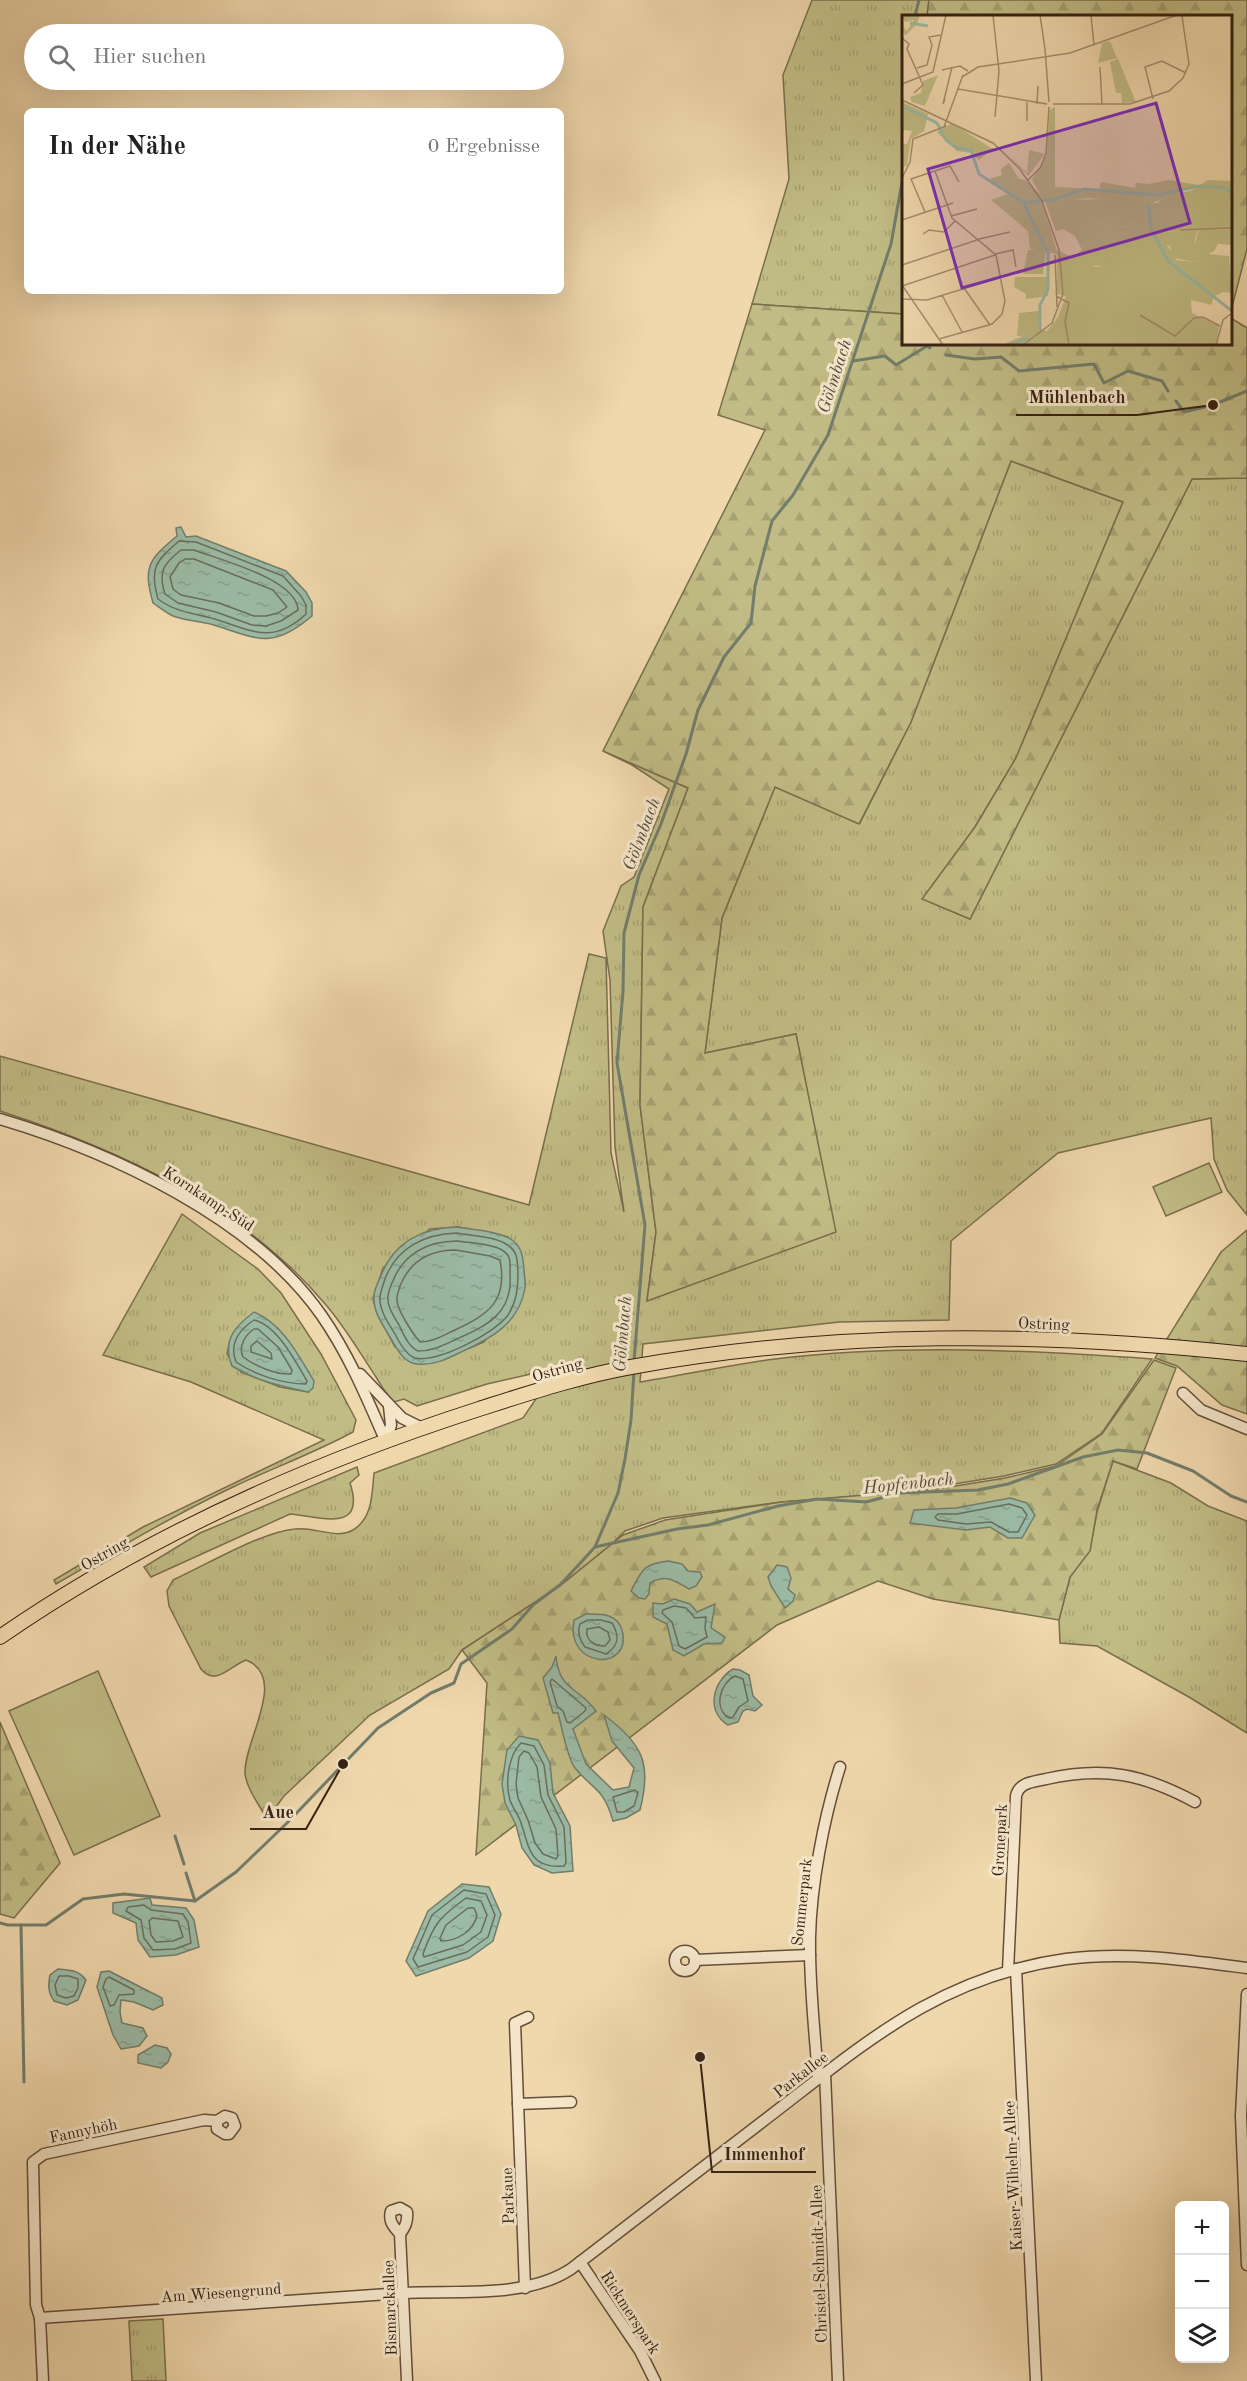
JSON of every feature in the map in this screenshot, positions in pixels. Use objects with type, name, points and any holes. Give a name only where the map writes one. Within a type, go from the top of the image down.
[{"type":"main road","name":"Ostring","points":[[0,1637],[97,1576],[195,1522],[258,1493],[422,1428],[565,1383],[629,1367],[808,1343],[910,1337],[1144,1343],[1247,1354]]},
{"type":"street","name":"Kornkamp-Süd","points":[[0,1119],[85,1148],[140,1173],[188,1199],[251,1242],[274,1262],[321,1315],[354,1368],[386,1442]]},
{"type":"street","name":"Kornkamp-Süd","points":[[354,1368],[402,1418],[422,1428]]},
{"type":"street","points":[[1183,1393],[1202,1410],[1247,1429]]},
{"type":"street","points":[[386,1442],[391,1425],[389,1406]]},
{"type":"street","name":"Sommerpark","points":[[822,2076],[810,1955],[814,1890],[829,1801],[840,1767]]},
{"type":"street","name":"Gronepark","points":[[1012,1970],[1016,1796],[1019,1788],[1026,1784],[1067,1774],[1109,1772],[1149,1780],[1195,1802]]},
{"type":"street","points":[[695,1960],[810,1955]]},
{"type":"street","name":"Parkallee","points":[[403,2293],[525,2288],[554,2279],[580,2262],[883,2030],[921,2006],[961,1987],[1012,1970],[1068,1959],[1112,1956],[1156,1957],[1247,1968]]},
{"type":"street","name":"Kaiser-Wilhelm-Allee","points":[[1012,1970],[1036,2381]]},
{"type":"street","points":[[1247,1994],[1241,2116],[1247,2265]]},
{"type":"street","name":"Parkaue","points":[[525,2288],[515,2023],[528,2017]]},
{"type":"street","name":"Christel-Schmidt-Allee","points":[[822,2076],[838,2381]]},
{"type":"street","points":[[518,2104],[571,2102]]},
{"type":"street","name":"Fannyhöh","points":[[43,2381],[40,2318],[36,2305],[32,2167],[36,2158],[204,2120],[217,2121]]},
{"type":"street","name":"Bismarckallee","points":[[400,2234],[407,2381]]},
{"type":"street","name":"Rickmerspark","points":[[580,2262],[640,2351],[654,2381]]},
{"type":"street","name":"Am Wiesengrund","points":[[40,2318],[403,2293]]},
{"type":"green space","points":[[812,0],[929,0],[927,15],[902,15],[902,314],[752,304],[789,179],[783,75]]},
{"type":"green space","points":[[929,0],[1247,0],[1247,249],[1232,307],[1232,15],[927,15]]},
{"type":"green space","points":[[752,304],[902,314],[902,345],[1232,345],[1232,319],[1247,328],[1247,478],[1192,479],[970,919],[922,899],[975,827],[1016,758],[1123,502],[1011,461],[911,722],[859,824],[775,787],[722,918],[705,1053],[796,1034],[836,1232],[647,1301],[656,1232],[640,1105],[643,907],[688,788],[603,751],[765,430],[718,415]]},
{"type":"green space","points":[[1011,461],[1123,502],[1016,758],[975,827],[923,899],[970,919],[1192,479],[1247,478],[1247,1215],[1227,1190],[1214,1159],[1211,1118],[1058,1153],[951,1241],[949,1320],[839,1322],[643,1344],[640,1382],[775,1359],[869,1351],[1011,1351],[1152,1359],[1102,1433],[1056,1464],[1004,1476],[898,1493],[781,1502],[663,1518],[625,1531],[561,1585],[462,1650],[449,1669],[370,1715],[284,1796],[267,1819],[251,1791],[245,1773],[261,1710],[264,1680],[258,1668],[246,1660],[218,1676],[207,1674],[201,1669],[169,1606],[167,1591],[173,1580],[250,1542],[281,1531],[310,1529],[339,1534],[353,1530],[360,1525],[368,1512],[374,1473],[523,1418],[557,1368],[487,1384],[417,1406],[404,1399],[394,1402],[326,1305],[293,1270],[257,1238],[218,1210],[134,1163],[45,1126],[0,1111],[0,1056],[529,1205],[589,954],[606,958],[611,1153],[624,1212],[615,1147],[610,980],[603,931],[621,886],[634,877],[669,789],[632,765],[603,751],[688,788],[643,907],[640,1105],[656,1232],[647,1300],[835,1232],[796,1034],[705,1053],[722,918],[775,787],[860,823],[911,722]],"holes":[[[458,1227],[508,1237],[524,1272],[525,1287],[484,1342],[470,1348],[395,1347],[377,1313],[373,1299],[383,1268],[430,1229]]]},
{"type":"green space","points":[[1209,1163],[1222,1192],[1166,1216],[1153,1187]]},
{"type":"green space","points":[[182,1214],[258,1269],[281,1293],[321,1354],[356,1420],[353,1432],[210,1498],[56,1584],[54,1580],[143,1527],[324,1440],[191,1382],[103,1355]],"holes":[[[254,1313],[308,1392],[280,1387],[241,1372],[227,1354],[233,1335],[243,1321]]]},
{"type":"green space","points":[[1247,1230],[1247,1414],[1222,1405],[1177,1366],[1155,1358],[1221,1252]]},
{"type":"green space","points":[[1154,1360],[1176,1368],[1137,1469],[1113,1461],[1097,1510],[1090,1551],[1070,1577],[1059,1620],[933,1599],[878,1581],[777,1625],[476,1855],[487,1683],[462,1650],[560,1586],[623,1535],[665,1520],[782,1502],[937,1489],[1005,1478],[1056,1466],[1102,1434]]},
{"type":"green space","points":[[1113,1461],[1171,1483],[1208,1506],[1247,1521],[1247,1733],[1189,1697],[1097,1646],[1060,1643],[1059,1620],[1070,1577],[1090,1550],[1097,1512]]},
{"type":"green space","points":[[357,1467],[359,1475],[350,1483],[353,1499],[352,1510],[346,1516],[326,1519],[290,1514],[151,1577],[144,1567],[200,1533]]},
{"type":"green space","points":[[98,1671],[160,1816],[74,1855],[9,1711]]},
{"type":"green space","points":[[0,1722],[60,1863],[14,1918],[0,1914]]},
{"type":"green space","points":[[163,2319],[166,2381],[132,2381],[129,2321]]},
{"type":"water","points":[[181,527],[186,537],[196,536],[286,571],[306,592],[312,603],[312,616],[286,634],[264,638],[178,618],[165,612],[153,603],[148,581],[150,565],[154,558],[177,536],[176,528]]},
{"type":"water","points":[[457,1227],[495,1233],[516,1243],[521,1251],[524,1265],[525,1286],[522,1301],[510,1321],[482,1342],[440,1361],[429,1364],[412,1363],[398,1350],[379,1319],[374,1304],[376,1288],[392,1255],[410,1239],[432,1230]]},
{"type":"water","points":[[254,1312],[274,1325],[296,1351],[314,1381],[313,1388],[308,1392],[259,1379],[232,1366],[228,1349],[229,1342],[241,1323]]},
{"type":"water","points":[[1010,1498],[1027,1503],[1035,1515],[1022,1538],[1008,1538],[990,1527],[966,1530],[910,1523],[914,1510],[956,1508]]},
{"type":"water","points":[[668,1561],[682,1564],[688,1571],[700,1572],[702,1577],[696,1586],[689,1589],[670,1579],[656,1580],[650,1583],[649,1594],[645,1599],[639,1598],[631,1591],[644,1569],[653,1564]]},
{"type":"water","points":[[777,1565],[787,1567],[791,1578],[788,1589],[795,1595],[793,1601],[785,1608],[768,1577]]},
{"type":"water","points":[[674,1599],[690,1604],[697,1612],[715,1604],[711,1628],[725,1637],[722,1643],[704,1644],[684,1656],[673,1650],[667,1624],[653,1617],[653,1603],[663,1604]]},
{"type":"water","points":[[586,1614],[612,1617],[620,1624],[623,1644],[618,1653],[609,1658],[598,1659],[588,1656],[579,1648],[574,1636],[574,1620]]},
{"type":"water","points":[[556,1656],[561,1676],[565,1682],[596,1711],[573,1729],[586,1764],[613,1790],[629,1787],[634,1768],[612,1741],[604,1715],[628,1736],[641,1756],[645,1780],[640,1810],[626,1818],[613,1821],[602,1795],[572,1763],[558,1713],[553,1713],[543,1678],[552,1667]]},
{"type":"water","points":[[733,1669],[749,1675],[753,1696],[762,1705],[755,1711],[747,1709],[743,1711],[738,1722],[728,1725],[716,1712],[714,1696],[721,1681]]},
{"type":"water","points":[[519,1736],[538,1740],[550,1763],[553,1793],[570,1826],[573,1871],[552,1873],[534,1865],[522,1848],[516,1825],[505,1803],[502,1784],[507,1750]]},
{"type":"water","points":[[462,1884],[489,1887],[501,1914],[493,1941],[469,1958],[416,1976],[406,1961],[428,1911]]},
{"type":"water","points":[[150,1898],[152,1905],[186,1908],[194,1920],[199,1947],[176,1955],[150,1957],[138,1940],[136,1923],[113,1913],[113,1903]]},
{"type":"water","points":[[58,1969],[77,1972],[86,1980],[78,2000],[67,2005],[54,2001],[50,1992],[50,1975]]},
{"type":"water","points":[[109,1971],[162,1998],[163,2005],[153,2010],[134,2002],[121,2000],[122,2023],[143,2028],[147,2036],[139,2046],[121,2049],[113,2035],[97,1987],[101,1972]]},
{"type":"water","points":[[155,2045],[167,2048],[171,2054],[168,2062],[161,2068],[138,2063],[138,2055]]},
{"type":"waterway","name":"Gölmbach","points":[[915,15],[919,0]]},
{"type":"waterway","name":"Gölmbach","points":[[634,1361],[645,1225],[617,1063],[623,991],[624,933],[639,875],[661,824],[686,754],[698,710],[724,657],[751,623],[755,586],[772,521],[793,495],[828,435],[891,244],[902,182]]},
{"type":"waterway","points":[[853,361],[885,356],[896,365],[927,346],[930,348]]},
{"type":"waterway","points":[[946,355],[975,359],[1001,357],[1019,371],[1094,364],[1104,383],[1128,371],[1162,381],[1168,391]]},
{"type":"waterway","points":[[1176,401],[1184,412],[1213,405],[1247,391]]},
{"type":"waterway","points":[[0,1923],[46,1925],[83,1899],[124,1894],[195,1901],[236,1872],[287,1823],[378,1728],[431,1693],[454,1683],[461,1664],[512,1629],[533,1605],[561,1584],[595,1547],[618,1493],[631,1420],[634,1371]]},
{"type":"waterway","name":"Hopfenbach","points":[[595,1547],[677,1529],[708,1525],[778,1506],[817,1499],[866,1502],[900,1493],[978,1490],[1008,1484],[1083,1457],[1118,1450],[1147,1453],[1193,1471],[1231,1496],[1247,1502]]},
{"type":"waterway","points":[[175,1836],[184,1864]]},
{"type":"waterway","points":[[186,1873],[195,1901]]},
{"type":"waterway","points":[[21,1925],[24,2082]]},
{"type":"place","name":"Mühlenbach","points":[[1213,405]]},
{"type":"place","name":"Aue","points":[[343,1764]]},
{"type":"place","name":"Immenhof","points":[[700,2057]]}]
